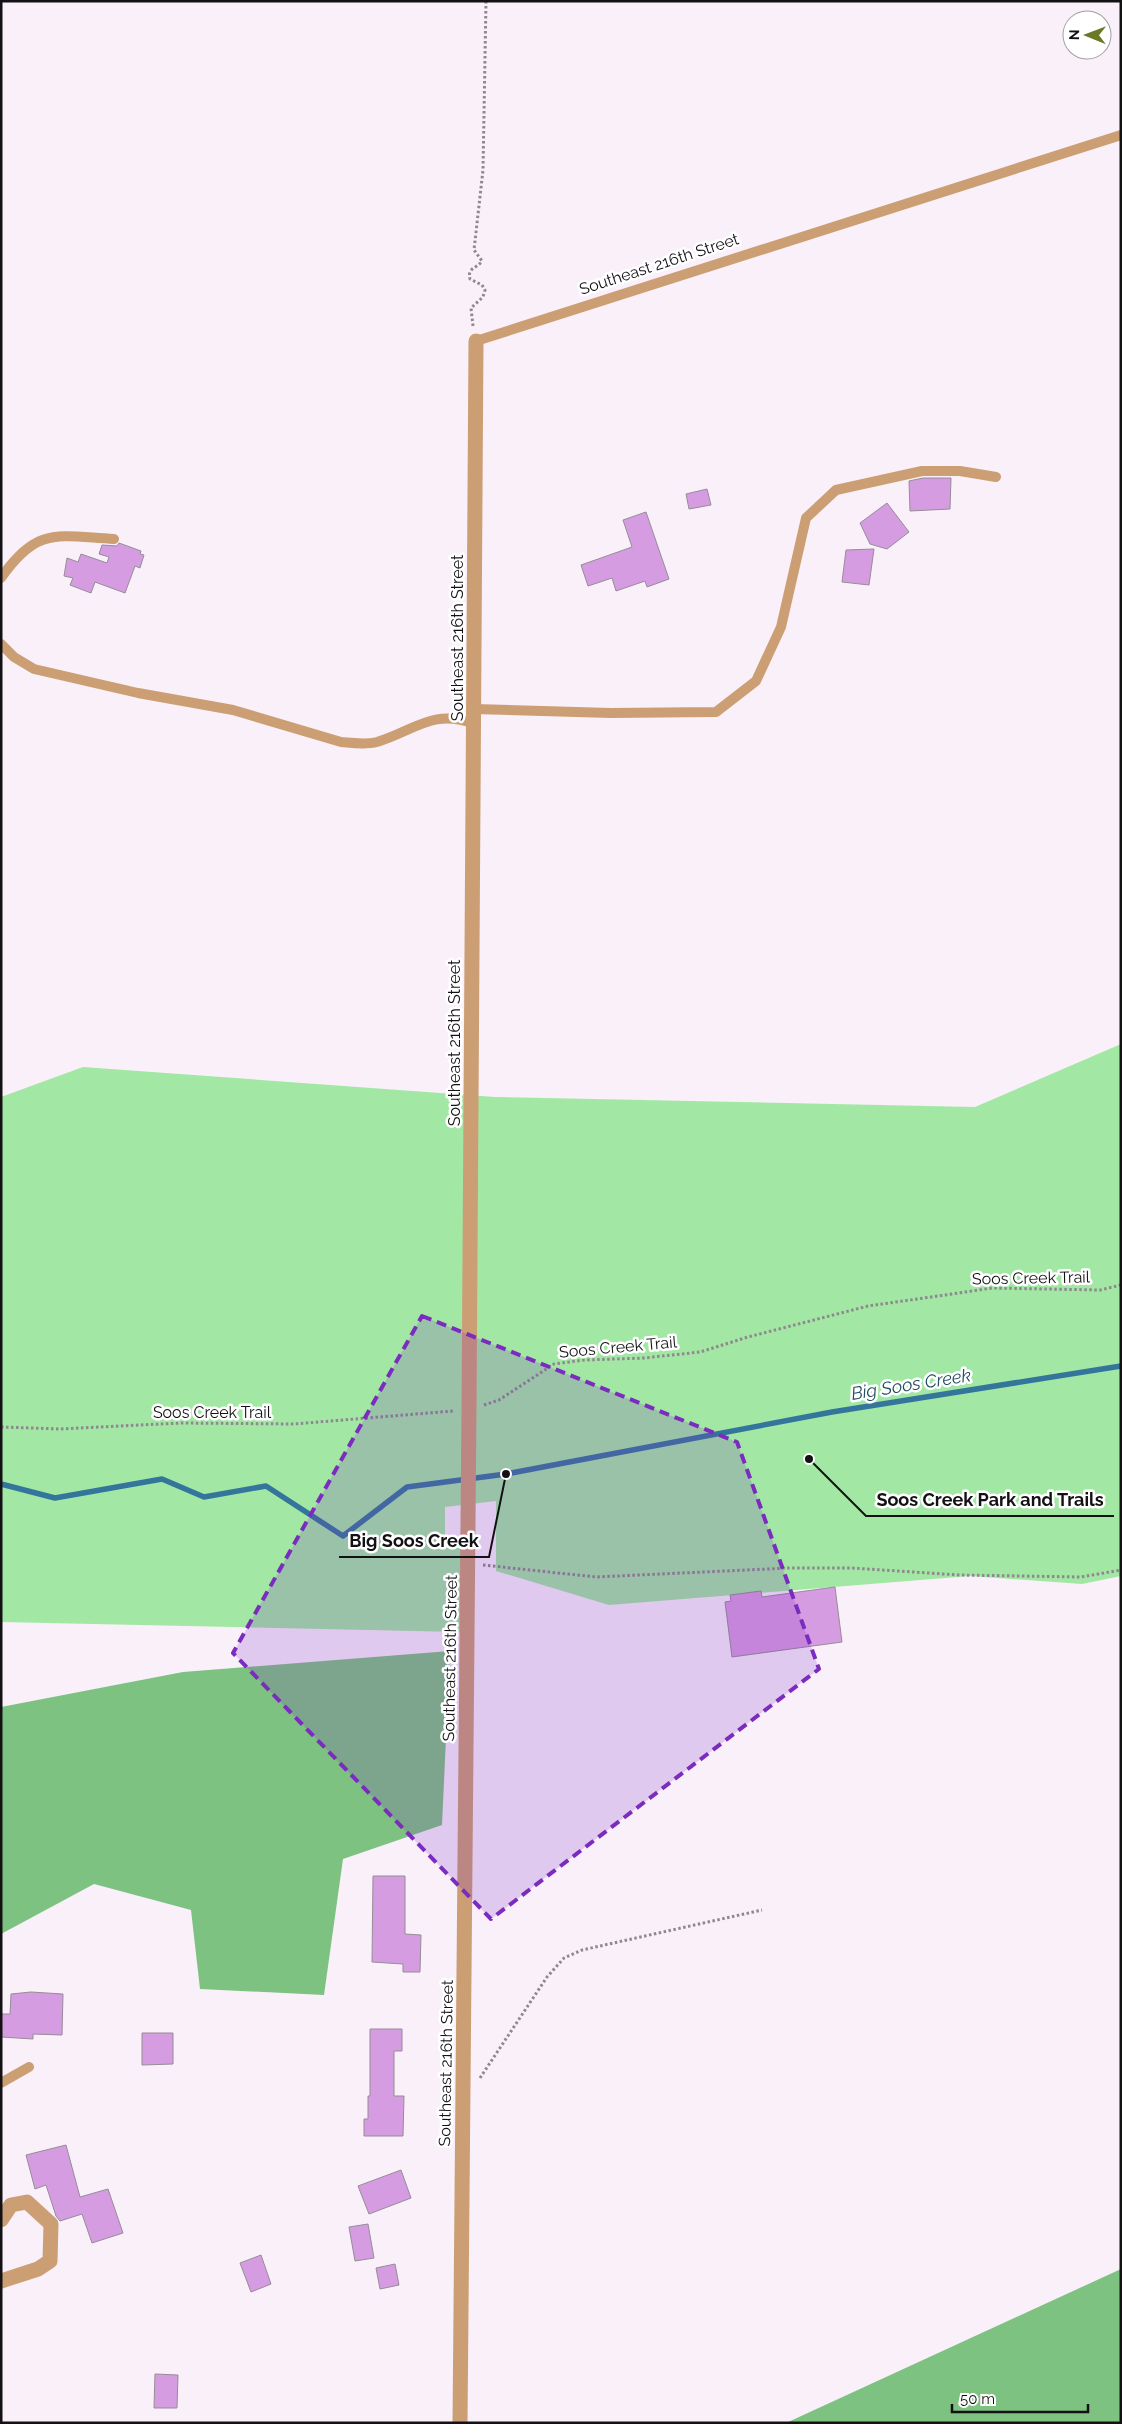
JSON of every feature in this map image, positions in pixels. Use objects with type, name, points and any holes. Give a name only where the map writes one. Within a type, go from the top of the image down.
[{"type":"street","name":"Southeast 216th Street","points":[[460,2423],[469,1489],[476,341]]},
{"type":"street","points":[[1,2220],[11,2205],[27,2202],[51,2224],[50,2261],[38,2269],[1,2281]]},
{"type":"lane","name":"Southeast 216th Street","points":[[476,341],[1121,135]]},
{"type":"lane","points":[[1,644],[14,657],[34,668],[138,693],[233,710],[341,742],[359,744],[376,742],[432,720],[445,718],[716,712],[756,681],[781,627],[806,518],[836,490],[922,471],[960,471],[996,477]]},
{"type":"lane","points":[[1,578],[15,558],[26,549],[51,536],[114,539]]},
{"type":"lane","points":[[1,2083],[29,2067]]},
{"type":"path","points":[[476,341],[471,308],[483,297],[485,290],[482,285],[470,279],[469,274],[470,269],[482,261],[474,250],[483,170],[486,1]]},
{"type":"path","name":"Soos Creek Trail","points":[[1,1427],[60,1429],[181,1423],[302,1424],[469,1410],[499,1400],[554,1364],[584,1360],[644,1358],[700,1352],[748,1337],[868,1306],[992,1288],[1100,1290],[1121,1285]]},
{"type":"path","points":[[468,1563],[531,1572],[596,1577],[852,1568],[959,1575],[1081,1577],[1121,1570]]},
{"type":"path","points":[[479,2079],[547,1976],[564,1958],[582,1950],[762,1910]]},
{"type":"highlighted area","points":[[422,1316],[737,1442],[819,1669],[491,1919],[233,1653]]},
{"type":"green space","points":[[1121,1044],[1121,1576],[1082,1584],[970,1576],[609,1605],[496,1571],[496,1501],[445,1507],[445,1548],[462,1548],[460,1632],[1,1622],[1,1097],[83,1067],[495,1097],[975,1107]]},
{"type":"green space","points":[[450,1651],[442,1825],[343,1859],[324,1995],[200,1989],[191,1910],[94,1884],[1,1934],[1,1707],[183,1672]]},
{"type":"green space","points":[[1121,2269],[1121,2423],[786,2423]]},
{"type":"building","points":[[923,478],[951,478],[950,509],[910,511],[909,481]]},
{"type":"building","points":[[707,489],[711,505],[689,509],[686,494]]},
{"type":"building","points":[[887,503],[909,532],[887,549],[870,544],[860,523]]},
{"type":"building","points":[[646,512],[669,579],[647,587],[645,581],[616,591],[612,578],[588,586],[581,565],[632,547],[623,520]]},
{"type":"building","points":[[119,543],[141,551],[140,554],[144,555],[140,568],[135,566],[125,593],[95,582],[91,593],[70,585],[73,578],[64,576],[67,558],[78,562],[81,554],[107,563],[109,557],[99,554],[102,545],[117,546]]},
{"type":"building","points":[[874,549],[869,585],[842,582],[846,550]]},
{"type":"building","points":[[835,1587],[842,1642],[732,1657],[725,1602],[731,1601],[730,1595],[761,1591],[762,1597]]},
{"type":"building","points":[[373,1876],[405,1876],[405,1934],[421,1935],[420,1972],[403,1972],[403,1964],[372,1962]]},
{"type":"building","points":[[31,1992],[63,1994],[62,2035],[33,2034],[33,2039],[1,2037],[1,2014],[10,2014],[11,1994]]},
{"type":"building","points":[[370,2029],[402,2029],[402,2051],[394,2051],[394,2096],[404,2096],[403,2136],[364,2136],[364,2119],[368,2119],[368,2096],[370,2096]]},
{"type":"building","points":[[142,2033],[173,2033],[173,2064],[142,2065]]},
{"type":"building","points":[[66,2145],[80,2197],[108,2189],[123,2233],[92,2243],[82,2214],[60,2221],[56,2216],[46,2185],[35,2189],[26,2155]]},
{"type":"building","points":[[401,2170],[411,2198],[369,2214],[358,2186]]},
{"type":"building","points":[[368,2224],[374,2258],[355,2261],[349,2227]]},
{"type":"building","points":[[261,2255],[271,2284],[251,2292],[240,2263]]},
{"type":"building","points":[[395,2264],[399,2285],[380,2289],[376,2268]]},
{"type":"building","points":[[155,2374],[178,2375],[177,2408],[154,2408]]},
{"type":"waterway","name":"Big Soos Creek","points":[[1,1484],[55,1498],[162,1479],[204,1497],[266,1486],[343,1536],[407,1487],[506,1474],[832,1412],[1121,1366]]},
{"type":"place","name":"Soos Creek Park and Trails","points":[[809,1459]]},
{"type":"place","name":"Big Soos Creek","points":[[506,1474]]}]
